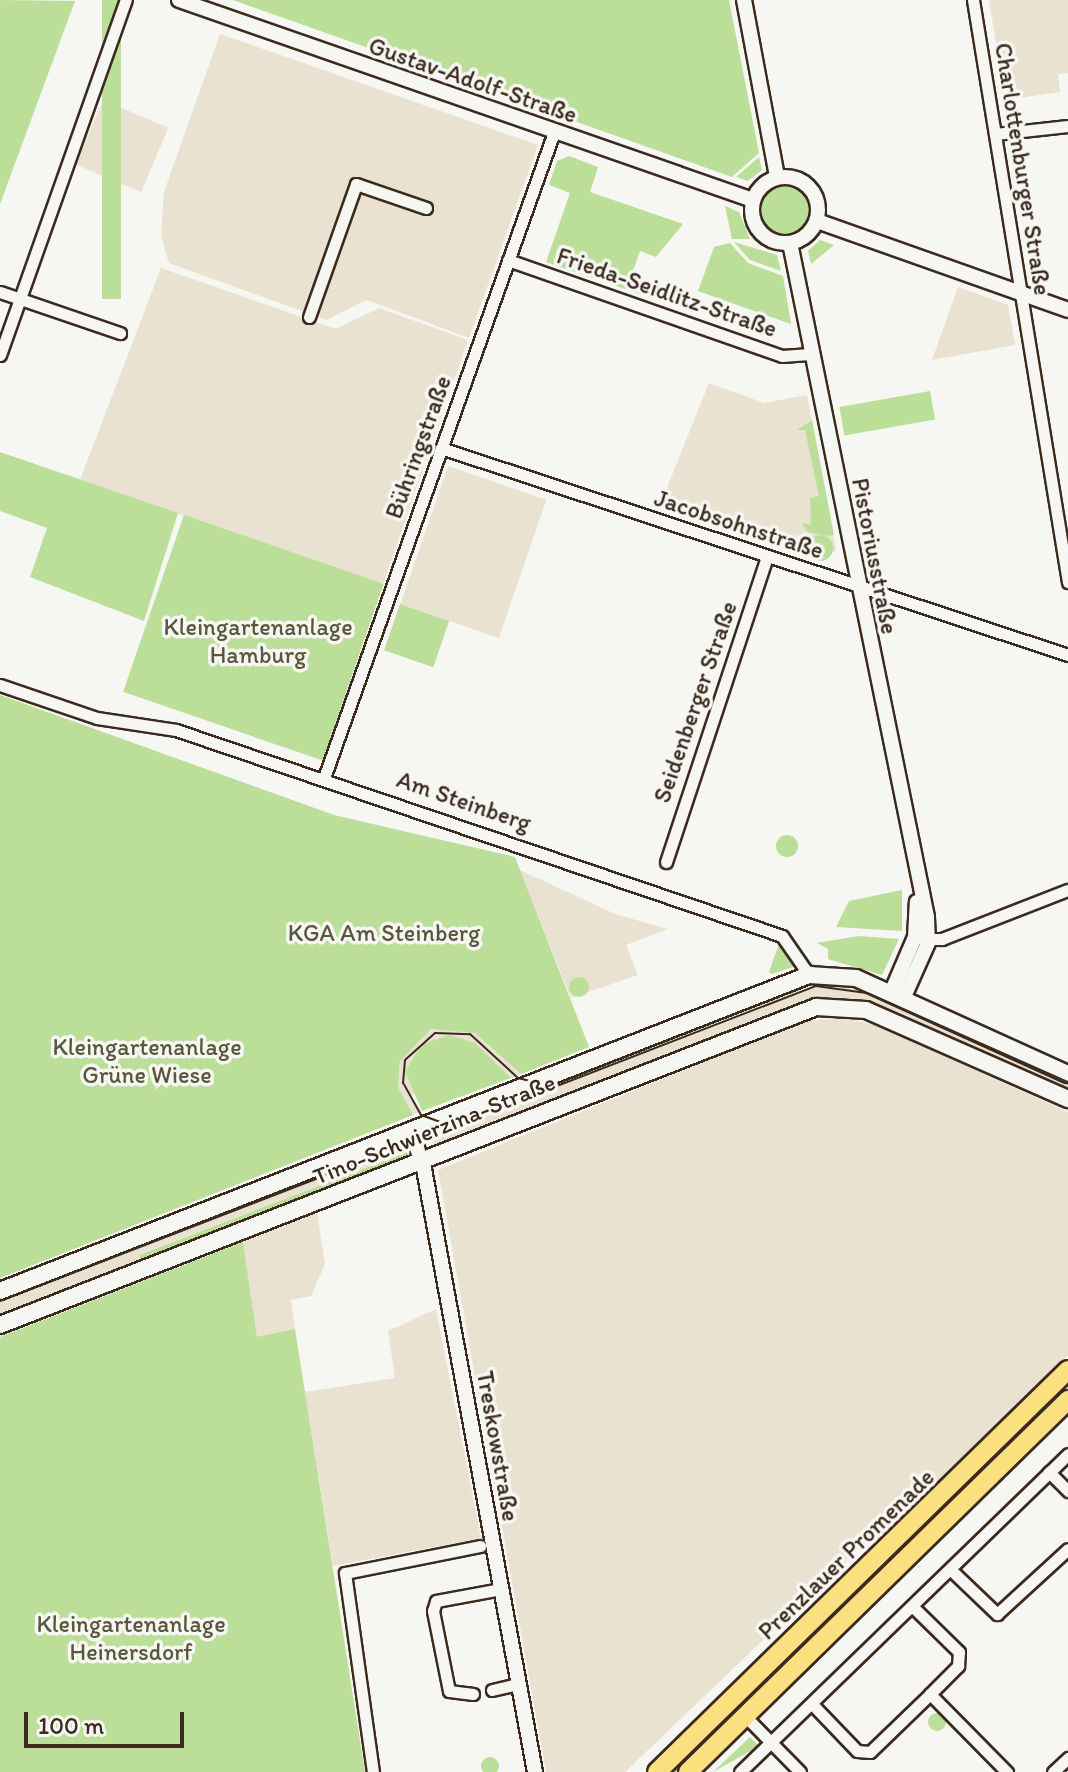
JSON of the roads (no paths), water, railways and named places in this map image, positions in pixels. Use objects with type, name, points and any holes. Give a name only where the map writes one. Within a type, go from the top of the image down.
[{"type":"main road","points":[[809,975],[839,973],[1068,1099]]},
{"type":"main road","name":"Tino-Schwierzina-Straße","points":[[0,1291],[809,975]]},
{"type":"main road","points":[[895,1004],[1068,1074]]},
{"type":"main road","name":"Tino-Schwierzina-Straße","points":[[0,1325],[804,1011],[895,1004]]},
{"type":"main road","name":"Prenzlauer Promenade","points":[[657,1772],[1068,1370]]},
{"type":"main road","name":"Prenzlauer Promenade","points":[[688,1772],[1068,1400]]},
{"type":"street","points":[[0,355],[126,0]]},
{"type":"street","name":"Gustav-Adolf-Straße","points":[[179,0],[753,200]]},
{"type":"street","points":[[744,0],[777,177]]},
{"type":"street","name":"Charlottenburger Straße","points":[[973,0],[1068,582]]},
{"type":"street","points":[[995,134],[1068,126]]},
{"type":"street","name":"Bühringstraße","points":[[324,778],[554,132]]},
{"type":"street","points":[[777,177],[795,177],[812,190],[817,221],[790,243],[761,233],[753,200],[777,177]]},
{"type":"street","points":[[309,317],[356,184],[426,208]]},
{"type":"street","points":[[817,221],[1068,310]]},
{"type":"street","name":"Pistoriusstraße","points":[[790,243],[915,876],[922,938],[895,1004]]},
{"type":"street","name":"Frieda-Seidlitz-Straße","points":[[508,260],[782,356],[813,354]]},
{"type":"street","points":[[0,292],[120,333]]},
{"type":"street","name":"Jacobsohnstraße","points":[[441,448],[1068,655]]},
{"type":"street","name":"Seidenberger Straße","points":[[666,862],[767,557]]},
{"type":"street","name":"Am Steinberg","points":[[0,685],[324,778],[782,936],[809,975]]},
{"type":"street","points":[[922,938],[1068,890]]},
{"type":"street","name":"Treskowstraße","points":[[411,1130],[422,1161],[535,1772]]},
{"type":"street","points":[[740,1772],[1068,1454]]},
{"type":"street","points":[[1049,1472],[1068,1491]]},
{"type":"street","points":[[373,1772],[345,1573],[480,1546]]},
{"type":"street","points":[[951,1570],[997,1614],[1068,1549]]},
{"type":"street","points":[[473,1694],[449,1691],[433,1611],[436,1601],[501,1589]]},
{"type":"street","points":[[812,1704],[857,1751],[870,1752],[958,1666],[959,1652],[913,1607]]},
{"type":"street","points":[[492,1690],[518,1684]]},
{"type":"street","points":[[930,1694],[1007,1772]]},
{"type":"street","points":[[746,1717],[800,1772]]},
{"type":"street","points":[[1053,1772],[1068,1758]]},
{"type":"tram line","points":[[0,1301],[816,986],[867,993],[1068,1082]]},
{"type":"tram line","points":[[454,1127],[421,1115],[403,1083],[405,1060],[435,1033],[470,1034],[518,1078],[550,1086]]},
{"type":"park label","name":"Kleingartenanlage Hamburg","points":[[258,641]]},
{"type":"park label","name":"KGA Am Steinberg","points":[[384,933]]},
{"type":"park label","name":"Kleingartenanlage Grüne Wiese","points":[[147,1061]]},
{"type":"park label","name":"Kleingartenanlage Heinersdorf","points":[[131,1638]]}]
